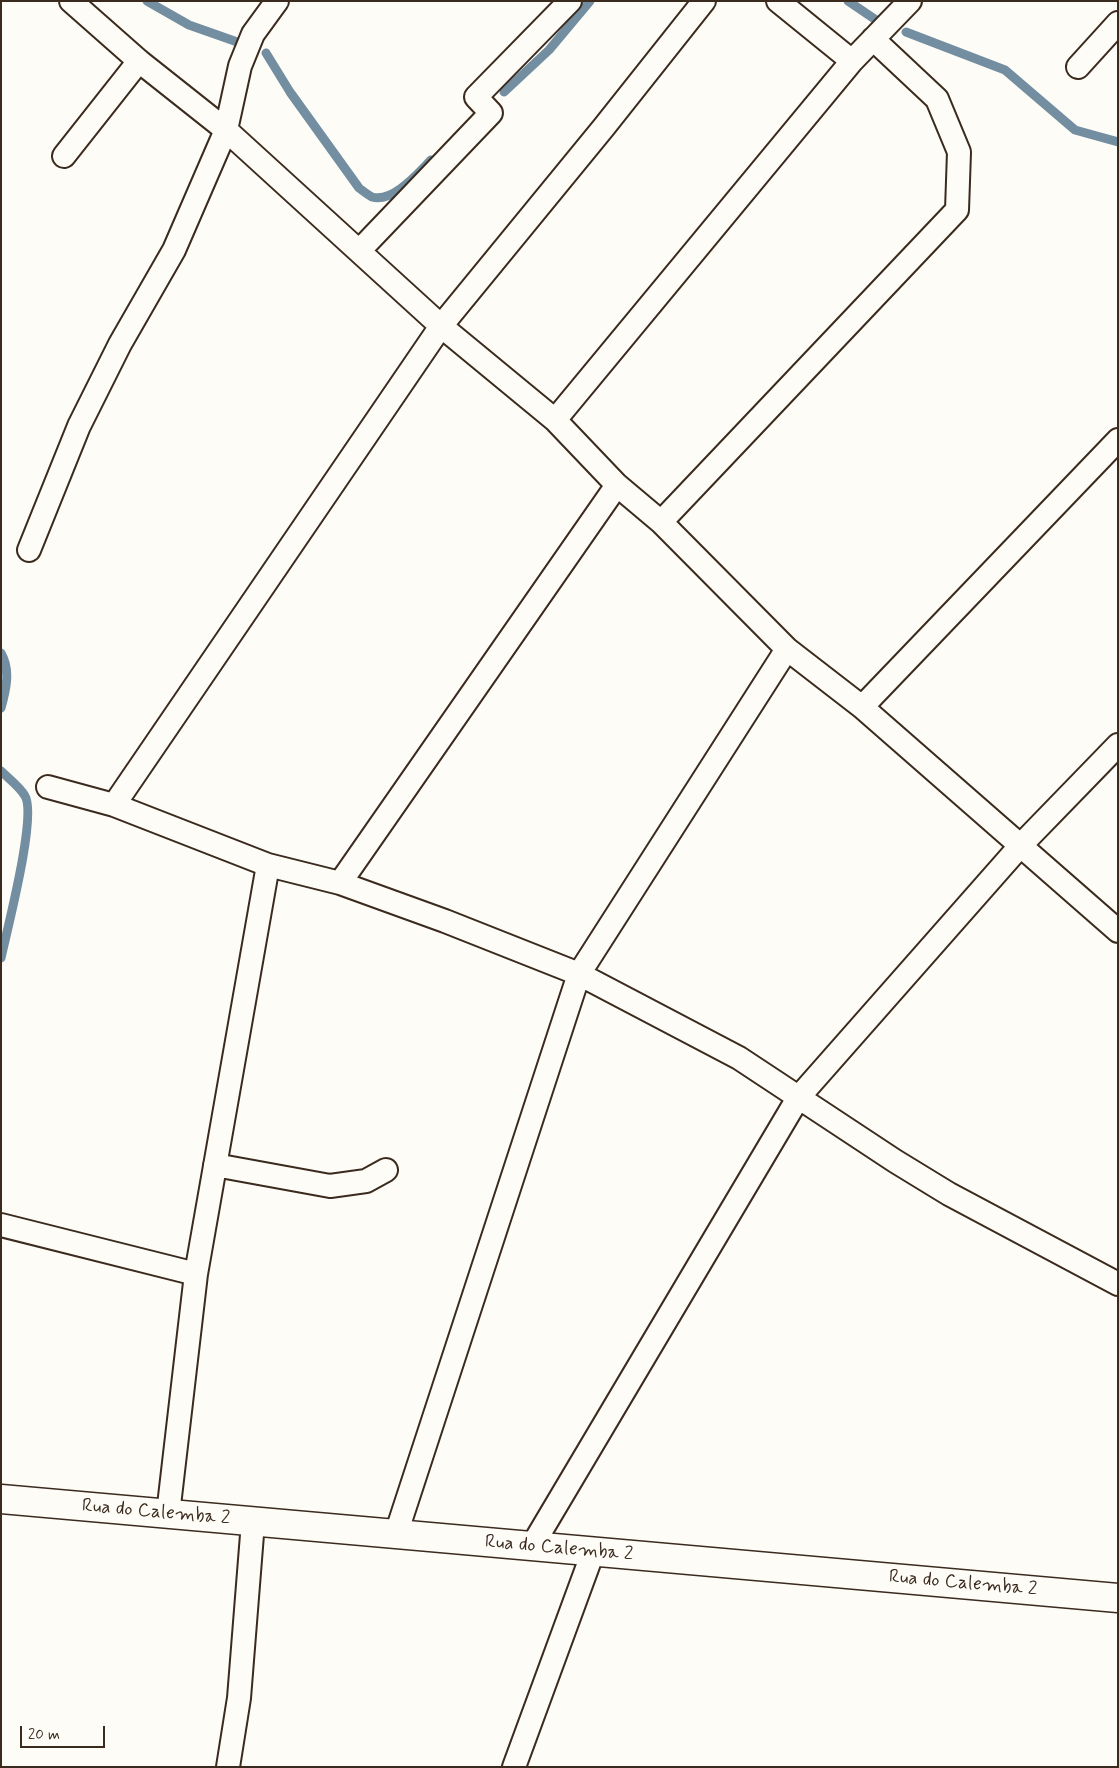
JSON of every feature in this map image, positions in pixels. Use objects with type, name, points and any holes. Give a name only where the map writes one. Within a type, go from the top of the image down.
[{"type":"main road","name":"Rua do Calemba 2","points":[[1,1499],[1118,1598]]},
{"type":"street","points":[[71,1],[139,61],[226,130],[360,250],[441,326],[555,420],[618,485],[661,522],[786,649],[862,707],[1118,931]]},
{"type":"street","points":[[29,550],[79,426],[120,344],[174,250],[226,130],[240,66],[252,34],[277,1]]},
{"type":"street","points":[[360,250],[491,113],[476,97],[570,1]]},
{"type":"street","points":[[114,805],[441,326],[604,127],[704,1]]},
{"type":"street","points":[[778,1],[852,61]]},
{"type":"street","points":[[555,420],[852,61],[910,1]]},
{"type":"street","points":[[1078,67],[1118,23]]},
{"type":"street","points":[[661,522],[958,210],[959,152],[937,99],[873,39]]},
{"type":"street","points":[[64,156],[139,61]]},
{"type":"street","points":[[862,707],[1118,440]]},
{"type":"street","points":[[340,883],[618,485]]},
{"type":"street","points":[[396,1534],[579,974],[786,649]]},
{"type":"street","points":[[532,1546],[798,1098],[1021,845],[1118,745]]},
{"type":"street","points":[[48,787],[114,805],[268,865],[340,883],[445,921],[579,974],[739,1058],[896,1162],[949,1194],[1118,1284]]},
{"type":"street","points":[[168,1514],[196,1274],[268,865]]},
{"type":"street","points":[[215,1165],[330,1186],[366,1181],[386,1170]]},
{"type":"street","points":[[1,1225],[196,1274]]},
{"type":"street","points":[[228,1767],[239,1698],[254,1522]]},
{"type":"street","points":[[514,1767],[593,1552]]},
{"type":"waterway","points":[[147,1],[189,25],[243,44]]},
{"type":"waterway","points":[[504,92],[549,50],[590,1]]},
{"type":"waterway","points":[[848,1],[879,22]]},
{"type":"waterway","points":[[906,32],[1005,70],[1075,130],[1118,142]]},
{"type":"waterway","points":[[266,53],[290,92],[359,188],[372,197],[388,196],[404,186],[431,160]]},
{"type":"waterway","points":[[1,653],[7,673],[1,708]]},
{"type":"waterway","points":[[1,771],[23,793],[28,808],[20,874],[1,958]]}]
